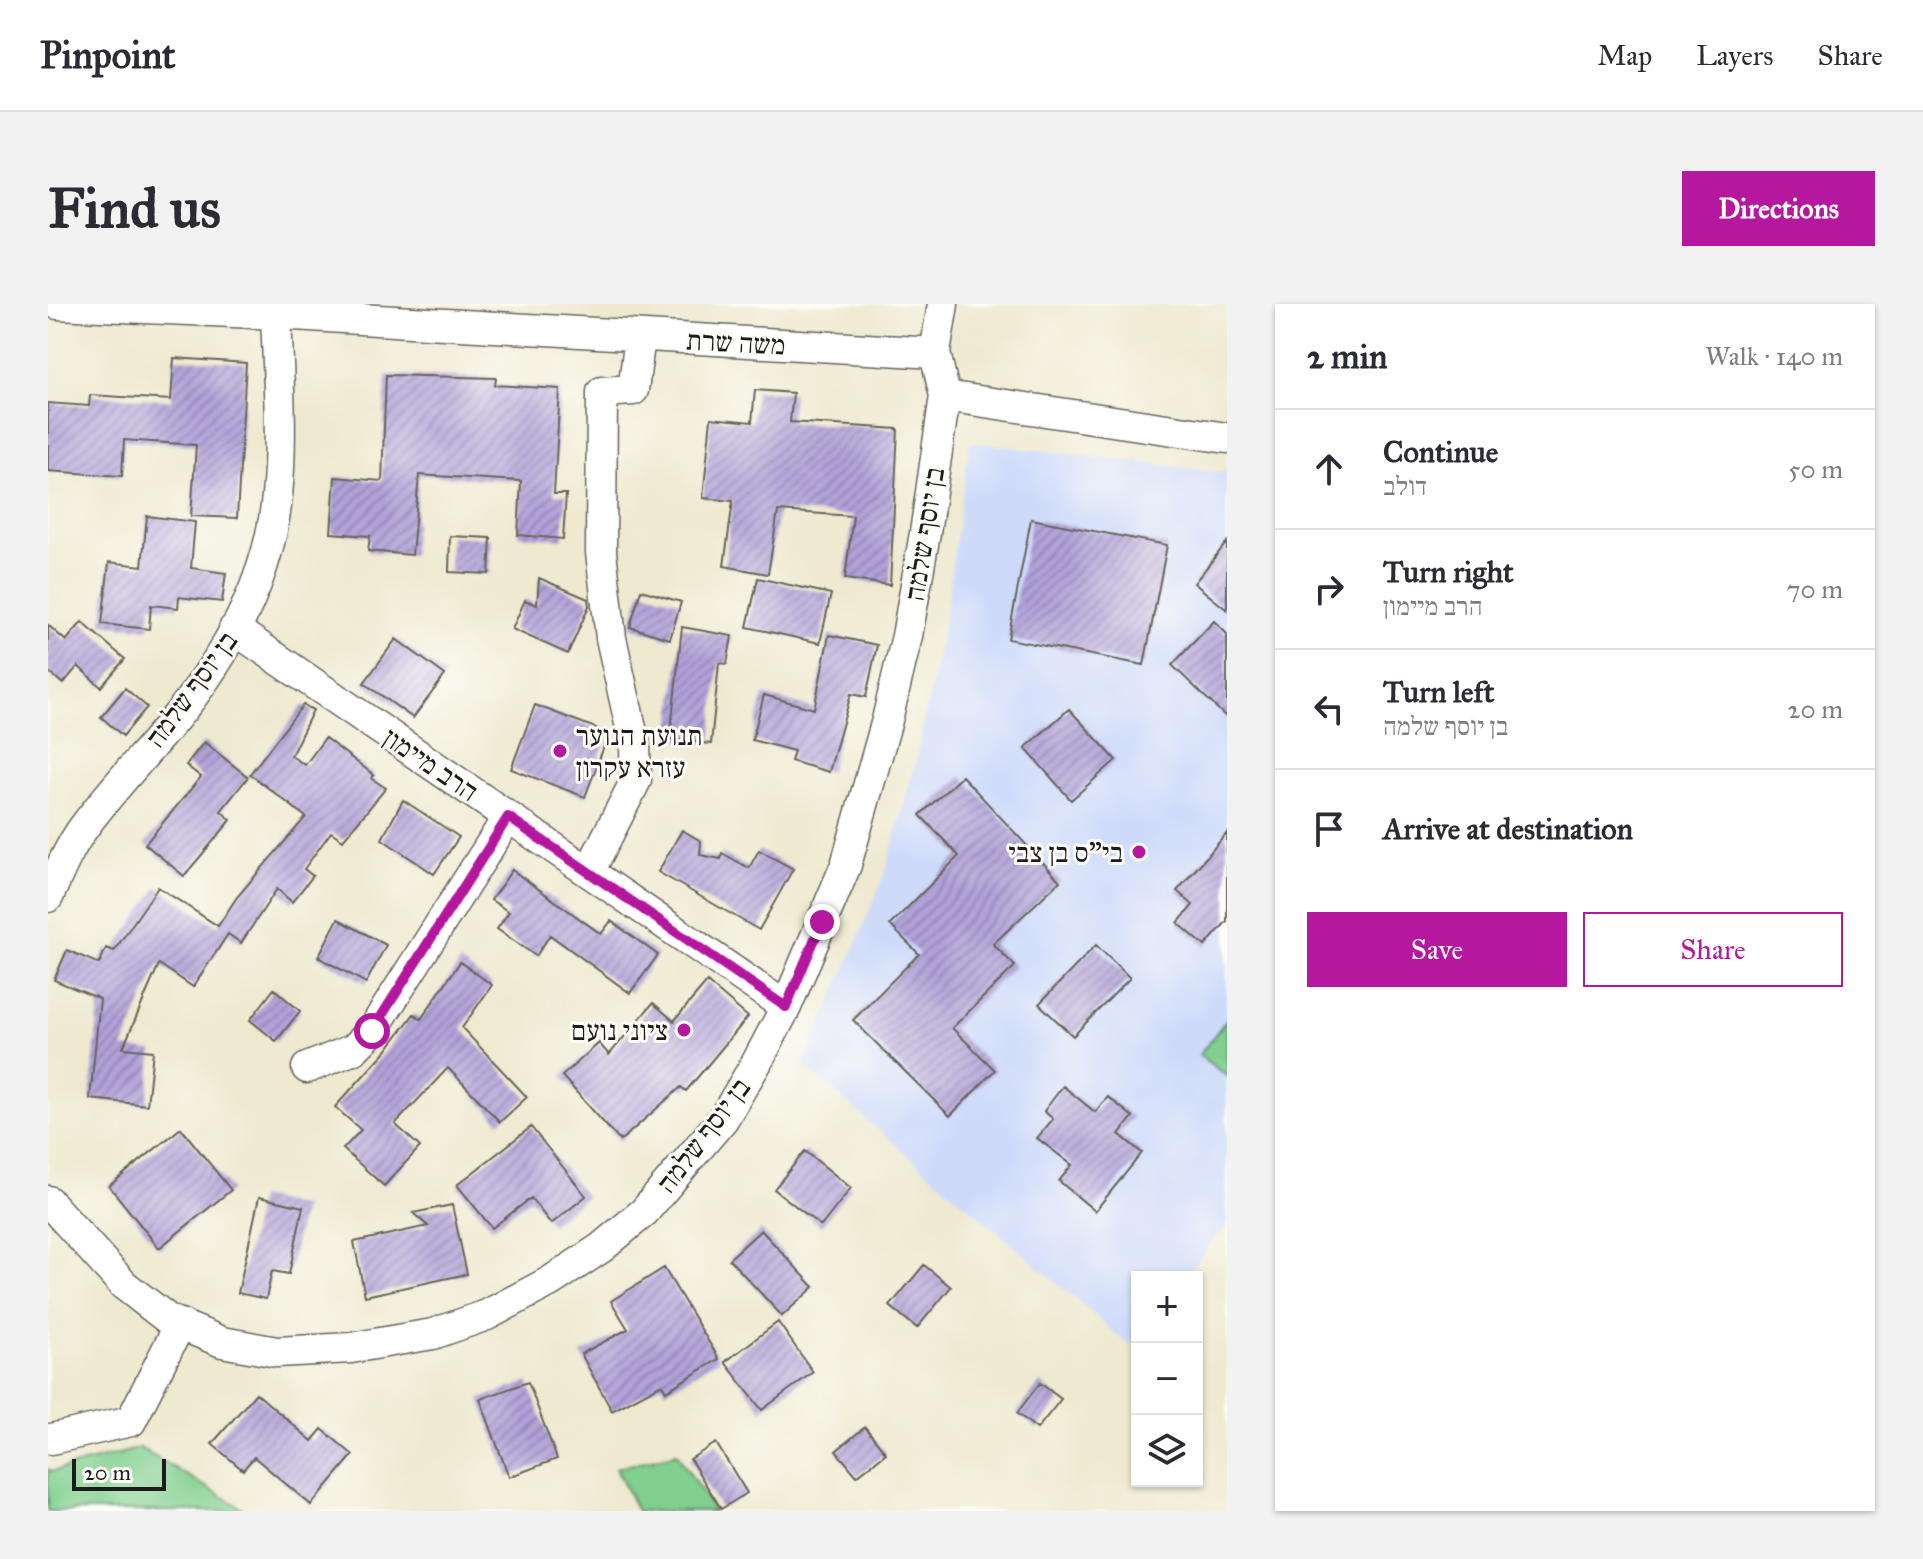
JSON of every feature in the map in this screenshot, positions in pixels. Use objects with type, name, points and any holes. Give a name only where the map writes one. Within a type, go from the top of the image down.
[{"type":"street","name":"משה שרת","points":[[57,304],[935,353]]},
{"type":"street","points":[[935,353],[943,304]]},
{"type":"street","name":"בן יוסף שלמה","points":[[48,897],[82,829],[182,710],[215,664],[246,608],[266,555],[277,498],[276,314]]},
{"type":"street","points":[[589,872],[636,780],[635,746],[611,638],[601,552],[602,392],[633,390],[640,337]]},
{"type":"street","name":"בן יוסף שלמה","points":[[48,1201],[124,1285],[169,1320],[222,1342],[277,1352],[351,1348],[421,1336],[487,1315],[563,1273],[601,1248],[644,1212],[723,1119],[786,1007],[846,865],[887,720],[910,622],[945,396],[935,353]]},
{"type":"street","points":[[945,396],[1227,438]]},
{"type":"street","name":"הרב מיימון","points":[[234,629],[786,1007]]},
{"type":"street","points":[[307,1068],[354,1049],[372,1031],[508,817]]},
{"type":"street","points":[[51,1439],[131,1421],[180,1324]]},
{"type":"shaded area","points":[[970,442],[1227,473],[1227,1224],[1189,1271],[1131,1271],[1129,1345],[803,1065],[885,873],[916,760],[944,622]]},
{"type":"green space","points":[[1227,1019],[1227,1076],[1199,1055]]},
{"type":"green space","points":[[140,1448],[247,1511],[48,1511],[48,1469],[51,1472]]},
{"type":"green space","points":[[677,1453],[714,1511],[637,1511],[616,1468]]},
{"type":"building","points":[[174,358],[246,363],[237,518],[191,516],[196,445],[124,440],[122,476],[48,471],[48,403],[89,406],[90,395],[171,400]]},
{"type":"building","points":[[386,375],[496,378],[495,385],[560,389],[554,494],[566,494],[563,539],[518,535],[521,481],[419,475],[412,555],[368,551],[370,536],[331,533],[335,477],[382,481]]},
{"type":"building","points":[[755,390],[793,393],[790,422],[898,429],[890,585],[845,579],[853,516],[778,511],[768,574],[724,566],[733,501],[703,498],[711,418],[752,422]]},
{"type":"building","points":[[147,516],[195,522],[191,568],[226,573],[222,602],[179,597],[178,608],[151,605],[149,629],[102,624],[109,562],[142,566]]},
{"type":"building","points":[[1031,519],[1167,545],[1144,665],[1008,639]]},
{"type":"building","points":[[450,536],[491,538],[489,574],[449,572]]},
{"type":"building","points":[[1227,542],[1227,610],[1194,583]]},
{"type":"building","points":[[539,578],[588,599],[589,606],[568,654],[512,629],[525,600],[537,605]]},
{"type":"building","points":[[758,578],[831,594],[820,643],[747,627]]},
{"type":"building","points":[[641,590],[681,602],[670,639],[630,627]]},
{"type":"building","points":[[1214,621],[1227,634],[1227,718],[1172,665]]},
{"type":"building","points":[[82,622],[125,659],[101,687],[78,666],[63,684],[48,671],[48,625],[66,641]]},
{"type":"building","points":[[682,627],[732,636],[727,664],[719,663],[711,744],[670,739]]},
{"type":"building","points":[[829,635],[877,645],[866,697],[851,694],[829,772],[791,761],[794,751],[752,740],[764,695],[814,709]]},
{"type":"building","points":[[396,639],[445,675],[413,718],[364,683]]},
{"type":"building","points":[[125,688],[147,707],[123,736],[101,717]]},
{"type":"building","points":[[303,705],[313,710],[291,756],[305,765],[325,738],[374,775],[372,779],[386,788],[343,840],[331,832],[304,869],[313,876],[292,902],[277,889],[241,943],[228,934],[193,987],[159,964],[123,1048],[153,1051],[147,1105],[90,1099],[100,999],[54,980],[67,950],[99,964],[106,948],[114,951],[158,887],[218,926],[237,897],[306,817],[250,774]]},
{"type":"building","name":"תנועת הנוער עזרא עקרון","points":[[535,705],[609,733],[585,797],[511,769]]},
{"type":"building","points":[[1069,709],[1116,760],[1071,800],[1025,748]]},
{"type":"building","points":[[204,742],[248,777],[221,811],[231,820],[184,876],[145,844],[201,777],[186,765]]},
{"type":"building","points":[[962,776],[1060,881],[993,944],[1015,966],[952,1028],[995,1070],[950,1116],[853,1020],[919,954],[890,925],[959,856],[920,815]]},
{"type":"building","points":[[403,800],[459,837],[434,874],[382,839]]},
{"type":"building","points":[[682,830],[701,841],[700,855],[721,859],[722,853],[749,868],[759,850],[793,869],[759,930],[658,872]]},
{"type":"building","points":[[1227,833],[1227,921],[1205,946],[1178,923],[1193,905],[1177,891]]},
{"type":"building","points":[[512,870],[601,934],[611,921],[658,955],[630,993],[550,935],[536,956],[497,929],[509,912],[491,900]]},
{"type":"building","points":[[338,919],[386,945],[366,983],[318,957]]},
{"type":"building","points":[[1096,945],[1130,978],[1073,1036],[1039,1004]]},
{"type":"building","points":[[460,962],[492,985],[462,1028],[527,1097],[500,1122],[448,1068],[395,1124],[420,1147],[384,1186],[343,1149],[361,1130],[335,1107],[385,1052],[414,1014],[421,1019]]},
{"type":"building","points":[[707,982],[748,1017],[686,1091],[681,1087],[620,1141],[562,1076],[599,1043],[609,1055],[653,1003],[674,1021]]},
{"type":"building","points":[[274,989],[300,1011],[276,1041],[250,1020]]},
{"type":"building","points":[[1063,1086],[1095,1112],[1108,1097],[1133,1117],[1119,1134],[1142,1153],[1095,1211],[1059,1181],[1072,1165],[1037,1138],[1053,1119],[1044,1111]]},
{"type":"building","points":[[531,1127],[586,1196],[551,1224],[531,1198],[492,1228],[457,1185]]},
{"type":"building","points":[[181,1128],[231,1190],[159,1248],[109,1186]]},
{"type":"building","points":[[805,1151],[851,1188],[821,1226],[774,1189]]},
{"type":"building","points":[[259,1197],[303,1207],[289,1274],[272,1271],[266,1299],[238,1293]]},
{"type":"building","points":[[452,1205],[467,1274],[365,1296],[354,1242],[428,1226],[413,1213]]},
{"type":"building","points":[[761,1230],[814,1287],[782,1316],[729,1259]]},
{"type":"building","points":[[924,1265],[951,1287],[917,1328],[890,1306]]},
{"type":"building","points":[[664,1268],[719,1359],[666,1391],[662,1384],[612,1411],[581,1354],[628,1329],[611,1301]]},
{"type":"building","points":[[778,1322],[813,1372],[762,1410],[725,1362]]},
{"type":"building","points":[[528,1382],[557,1459],[509,1477],[480,1399]]},
{"type":"building","points":[[1040,1383],[1061,1399],[1037,1429],[1017,1413]]},
{"type":"building","points":[[256,1393],[312,1441],[322,1429],[353,1455],[311,1505],[254,1457],[243,1470],[212,1444]]},
{"type":"building","points":[[865,1427],[886,1453],[857,1476],[836,1451]]},
{"type":"building","points":[[716,1443],[747,1493],[721,1509],[690,1459]]},
{"type":"place","name":"תנועת הנוער עזרא עקרון","points":[[560,751]]},
{"type":"place","name":"בי\"ס בן צבי","points":[[1139,852]]},
{"type":"place","name":"ציוני נועם","points":[[684,1030]]},
{"type":"route","points":[[372,1031],[508,817],[786,1007],[822,922]]}]
